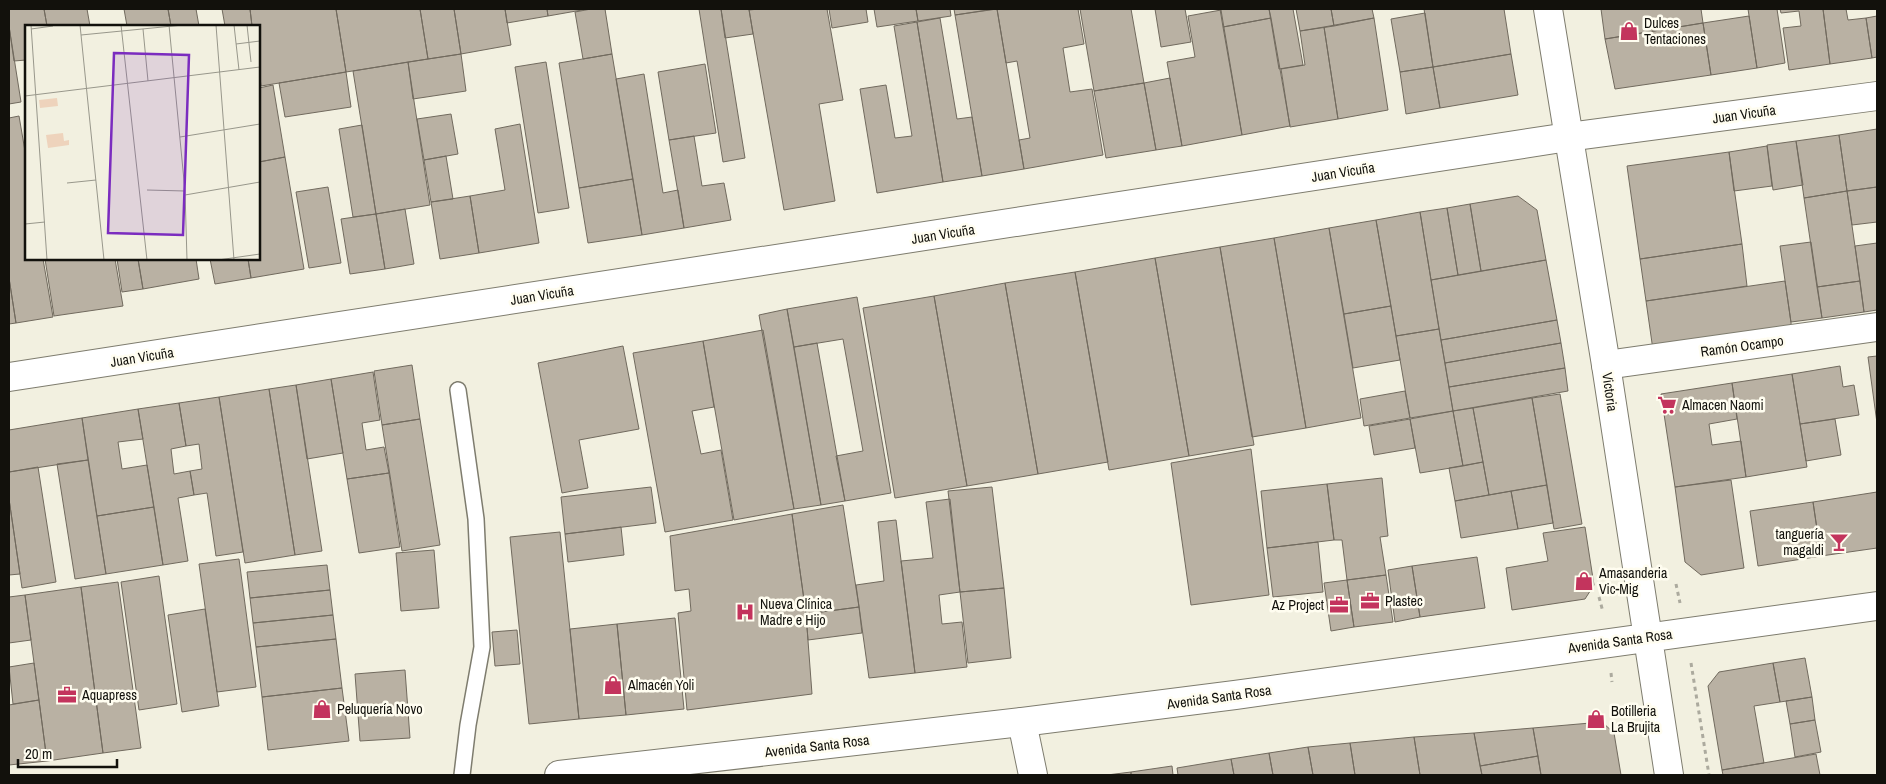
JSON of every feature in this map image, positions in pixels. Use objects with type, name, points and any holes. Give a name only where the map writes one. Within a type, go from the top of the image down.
[{"type":"street","name":"Victoria","points":[[1548,9],[1606,364],[1669,775]]},
{"type":"street","name":"Juan Vicuña","points":[[9,377],[1568,137],[1877,96]]},
{"type":"street","name":"Ramón Ocampo","points":[[1606,364],[1877,327]]},
{"type":"street","name":"Avenida Santa Rosa","points":[[559,775],[1022,722],[1235,695],[1877,606]]},
{"type":"street","points":[[1022,722],[1033,775]]},
{"type":"lane","points":[[458,390],[476,519],[482,647],[468,725],[462,775]]},
{"type":"path","points":[[1676,584],[1709,775]]},
{"type":"building","points":[[9,9],[44,9],[47,25],[25,25],[25,60],[14,61],[9,26]]},
{"type":"building","points":[[44,9],[87,9],[90,25],[47,25]]},
{"type":"building","points":[[124,9],[168,9],[171,25],[127,25]]},
{"type":"building","points":[[168,9],[196,9],[199,25],[171,25]]},
{"type":"building","points":[[222,9],[250,9],[252,25],[225,25]]},
{"type":"building","points":[[250,9],[336,9],[346,72],[261,86],[260,25],[252,25]]},
{"type":"building","points":[[336,9],[420,9],[428,59],[346,72]]},
{"type":"building","points":[[420,9],[454,9],[461,54],[428,59]]},
{"type":"building","points":[[454,9],[505,9],[511,45],[461,54]]},
{"type":"building","points":[[505,9],[547,9],[548,16],[507,23]]},
{"type":"building","points":[[547,9],[582,9],[582,10],[548,16]]},
{"type":"building","points":[[605,9],[612,54],[583,59],[575,12]]},
{"type":"building","points":[[699,9],[721,9],[745,158],[723,162]]},
{"type":"building","points":[[721,9],[749,9],[753,34],[725,38]]},
{"type":"building","points":[[827,9],[843,100],[819,104],[835,201],[784,210],[749,10]]},
{"type":"building","points":[[829,9],[866,9],[868,22],[832,28]]},
{"type":"building","points":[[874,9],[916,9],[918,21],[877,27]]},
{"type":"building","points":[[916,9],[950,9],[951,16],[918,21]]},
{"type":"building","points":[[954,9],[994,9],[955,15]]},
{"type":"building","points":[[997,9],[1078,9],[1084,44],[1063,48],[1070,92],[1092,89],[1103,155],[1024,169],[1019,140],[1030,138],[1017,61],[1006,63]]},
{"type":"building","points":[[997,9],[1024,169],[982,176],[955,15]]},
{"type":"building","points":[[1080,9],[1131,9],[1144,83],[1094,91]]},
{"type":"building","points":[[1155,9],[1185,9],[1191,42],[1161,47]]},
{"type":"building","points":[[1220,9],[1269,9],[1271,18],[1223,27]]},
{"type":"building","points":[[1269,9],[1293,9],[1303,65],[1279,69]]},
{"type":"building","points":[[1296,9],[1331,9],[1334,26],[1300,31]]},
{"type":"building","points":[[1331,9],[1372,9],[1374,18],[1334,26]]},
{"type":"building","points":[[1424,9],[1504,9],[1511,54],[1433,67]]},
{"type":"building","name":"Dulces Tentaciones","points":[[1601,9],[1701,9],[1703,23],[1605,39]]},
{"type":"building","points":[[1748,9],[1777,9],[1785,63],[1757,68]]},
{"type":"building","points":[[1780,9],[1823,9],[1830,64],[1789,70],[1783,28],[1801,26],[1799,11],[1781,13]]},
{"type":"building","points":[[1823,9],[1846,9],[1848,20],[1866,18],[1872,58],[1830,64]]},
{"type":"building","points":[[1221,10],[1242,135],[1182,146],[1167,62],[1195,57],[1188,16]]},
{"type":"building","points":[[1425,13],[1433,67],[1400,72],[1391,19]]},
{"type":"building","points":[[1749,16],[1757,68],[1711,75],[1703,23]]},
{"type":"building","points":[[1877,16],[1877,57],[1872,58],[1866,18]]},
{"type":"building","points":[[940,18],[957,119],[972,117],[982,176],[943,182],[917,22]]},
{"type":"building","points":[[1271,18],[1290,126],[1242,135],[1223,27]]},
{"type":"building","points":[[1374,18],[1388,110],[1338,119],[1324,27]]},
{"type":"building","points":[[917,22],[943,182],[877,193],[860,89],[886,85],[895,138],[912,136],[894,26]]},
{"type":"building","points":[[1703,23],[1711,75],[1615,89],[1605,39]]},
{"type":"building","points":[[9,26],[21,102],[9,104]]},
{"type":"building","points":[[1324,27],[1338,119],[1290,127],[1281,69],[1305,65],[1300,31]]},
{"type":"building","points":[[461,54],[466,91],[413,99],[408,62]]},
{"type":"building","points":[[612,54],[633,179],[579,188],[559,63]]},
{"type":"building","points":[[1511,54],[1518,95],[1440,108],[1433,67]]},
{"type":"building","points":[[408,62],[430,205],[376,214],[353,71]]},
{"type":"building","points":[[546,62],[569,208],[538,213],[515,67]]},
{"type":"building","points":[[705,64],[716,133],[669,140],[658,72]]},
{"type":"building","points":[[1433,67],[1440,108],[1406,114],[1400,72]]},
{"type":"building","points":[[346,72],[351,107],[285,117],[279,83]]},
{"type":"building","points":[[644,74],[663,193],[678,190],[684,228],[642,235],[616,79]]},
{"type":"building","points":[[1170,78],[1182,146],[1156,150],[1144,83]]},
{"type":"building","points":[[1144,83],[1156,150],[1106,158],[1094,91]]},
{"type":"building","points":[[273,85],[285,157],[260,162],[260,88]]},
{"type":"building","points":[[451,114],[458,154],[424,160],[417,119]]},
{"type":"building","points":[[19,116],[25,151],[25,260],[43,260],[53,317],[16,323],[9,278],[9,118]]},
{"type":"building","points":[[520,124],[539,243],[479,253],[470,196],[505,190],[495,129]]},
{"type":"building","points":[[362,125],[376,214],[353,217],[339,129]]},
{"type":"building","points":[[1877,129],[1877,187],[1847,191],[1839,135]]},
{"type":"building","points":[[1839,135],[1847,191],[1804,198],[1796,141]]},
{"type":"building","points":[[694,136],[702,186],[724,183],[731,220],[684,228],[669,140]]},
{"type":"building","points":[[1796,141],[1803,185],[1773,190],[1767,145]]},
{"type":"building","points":[[1767,146],[1772,186],[1734,191],[1729,152]]},
{"type":"building","points":[[1729,152],[1742,244],[1640,259],[1627,166]]},
{"type":"building","points":[[446,156],[453,199],[431,202],[424,160]]},
{"type":"building","points":[[285,157],[304,269],[251,278],[248,260],[260,260],[260,162]]},
{"type":"building","points":[[633,179],[642,235],[588,243],[579,188]]},
{"type":"building","points":[[328,187],[341,263],[309,268],[296,192]]},
{"type":"building","points":[[1877,187],[1877,222],[1852,225],[1847,191]]},
{"type":"building","points":[[1847,191],[1860,281],[1817,287],[1804,198]]},
{"type":"building","points":[[470,196],[479,253],[440,259],[431,202]]},
{"type":"building","points":[[1518,196],[1537,210],[1546,260],[1481,271],[1470,204]]},
{"type":"building","points":[[1470,204],[1481,271],[1458,275],[1447,208]]},
{"type":"building","points":[[1447,208],[1458,275],[1431,280],[1420,212]]},
{"type":"building","points":[[405,209],[414,264],[385,269],[376,214]]},
{"type":"building","points":[[1420,212],[1439,329],[1396,336],[1376,220]]},
{"type":"building","points":[[376,214],[385,269],[350,274],[341,219]]},
{"type":"building","points":[[1376,220],[1391,306],[1344,314],[1329,228]]},
{"type":"building","points":[[1329,228],[1361,418],[1306,428],[1274,238]]},
{"type":"building","points":[[1274,238],[1306,428],[1252,437],[1220,247]]},
{"type":"building","points":[[1811,242],[1822,318],[1791,322],[1780,246]]},
{"type":"building","points":[[1877,243],[1877,310],[1864,312],[1855,246]]},
{"type":"building","points":[[1742,244],[1747,286],[1646,301],[1640,259]]},
{"type":"building","points":[[1220,247],[1254,445],[1189,456],[1155,258]]},
{"type":"building","points":[[1155,258],[1189,456],[1109,470],[1075,272]]},
{"type":"building","points":[[45,260],[115,260],[123,306],[54,316]]},
{"type":"building","points":[[117,260],[138,260],[143,289],[122,292]]},
{"type":"building","points":[[138,260],[196,260],[199,279],[143,289]]},
{"type":"building","points":[[210,260],[248,260],[251,278],[215,284]]},
{"type":"building","points":[[1546,260],[1557,320],[1441,340],[1431,280]]},
{"type":"building","points":[[1075,272],[1108,462],[1038,474],[1005,283]]},
{"type":"building","points":[[9,278],[16,323],[9,324]]},
{"type":"building","points":[[1785,281],[1792,330],[1653,350],[1646,301]]},
{"type":"building","points":[[1860,281],[1864,312],[1822,318],[1817,287]]},
{"type":"building","points":[[1005,283],[1038,474],[967,486],[934,296]]},
{"type":"building","points":[[934,296],[967,486],[895,498],[863,308]]},
{"type":"building","points":[[857,297],[891,493],[845,501],[836,456],[863,451],[843,339],[794,347],[787,309]]},
{"type":"building","points":[[1391,306],[1400,360],[1353,368],[1344,314]]},
{"type":"building","points":[[787,309],[821,505],[794,509],[759,315]]},
{"type":"building","points":[[1557,320],[1561,343],[1445,363],[1441,340]]},
{"type":"building","points":[[1439,329],[1453,411],[1410,418],[1396,336]]},
{"type":"building","points":[[763,330],[794,509],[734,520],[703,341]]},
{"type":"building","points":[[703,341],[714,407],[692,411],[701,454],[721,450],[733,520],[665,532],[633,353]]},
{"type":"building","points":[[817,343],[845,501],[821,505],[794,347]]},
{"type":"building","points":[[1561,343],[1565,368],[1449,387],[1445,363]]},
{"type":"building","points":[[623,346],[639,429],[579,440],[588,488],[562,493],[538,363]]},
{"type":"building","points":[[1877,356],[1877,423],[1868,357]]},
{"type":"building","points":[[412,365],[420,419],[382,425],[374,371]]},
{"type":"building","points":[[1840,366],[1843,387],[1854,385],[1859,415],[1800,424],[1792,374]]},
{"type":"building","points":[[1565,368],[1568,391],[1453,411],[1449,387]]},
{"type":"building","points":[[373,372],[380,420],[362,423],[366,450],[384,447],[389,473],[347,479],[331,379]]},
{"type":"building","points":[[1792,374],[1807,467],[1746,477],[1732,383]]},
{"type":"building","points":[[331,379],[343,453],[307,459],[296,385]]},
{"type":"building","points":[[1732,383],[1737,419],[1709,424],[1712,445],[1741,441],[1746,477],[1675,487],[1661,394]]},
{"type":"building","points":[[296,385],[322,551],[295,555],[269,389]]},
{"type":"building","points":[[269,389],[295,555],[245,563],[219,397]]},
{"type":"building","points":[[1405,391],[1410,418],[1364,426],[1360,399]]},
{"type":"building","points":[[1560,394],[1582,524],[1554,529],[1532,398]]},
{"type":"building","points":[[219,397],[243,552],[216,556],[207,493],[194,495],[190,471],[202,469],[199,444],[186,446],[179,403]]},
{"type":"building","points":[[1532,398],[1547,485],[1489,495],[1473,408]]},
{"type":"building","points":[[179,403],[186,446],[171,449],[174,474],[190,471],[194,495],[178,498],[188,561],[163,565],[138,409]]},
{"type":"building","points":[[1473,408],[1483,462],[1463,466],[1453,411]]},
{"type":"building","points":[[138,409],[143,439],[118,442],[122,469],[147,465],[154,507],[97,516],[82,418]]},
{"type":"building","points":[[1453,411],[1463,466],[1420,473],[1410,419]]},
{"type":"building","points":[[82,418],[88,460],[9,472],[9,430]]},
{"type":"building","points":[[420,419],[440,545],[402,551],[382,425]]},
{"type":"building","points":[[1410,419],[1415,448],[1374,455],[1369,426]]},
{"type":"building","points":[[1835,419],[1841,455],[1806,461],[1800,424]]},
{"type":"building","points":[[1251,449],[1269,595],[1191,605],[1171,463]]},
{"type":"building","points":[[88,460],[106,574],[75,579],[57,464]]},
{"type":"building","points":[[1483,462],[1489,495],[1455,501],[1449,468]]},
{"type":"building","points":[[38,467],[56,582],[22,588],[9,499],[9,472]]},
{"type":"building","points":[[389,473],[400,547],[359,553],[347,479]]},
{"type":"building","points":[[1382,478],[1388,536],[1380,537],[1386,575],[1347,580],[1342,540],[1334,540],[1327,484]]},
{"type":"building","points":[[1731,480],[1744,568],[1701,575],[1685,562],[1675,487]]},
{"type":"building","points":[[1327,484],[1334,540],[1267,548],[1261,491]]},
{"type":"building","points":[[1547,485],[1553,523],[1518,529],[1511,491]]},
{"type":"building","points":[[651,487],[656,523],[565,534],[561,497]]},
{"type":"building","points":[[992,487],[1004,588],[960,592],[948,491]]},
{"type":"building","points":[[1511,491],[1518,529],[1461,538],[1455,501]]},
{"type":"building","points":[[1877,492],[1877,548],[1821,556],[1813,502]]},
{"type":"building","points":[[9,499],[20,574],[9,575]]},
{"type":"building","points":[[950,499],[960,592],[939,595],[942,624],[962,622],[967,667],[915,673],[901,561],[933,558],[926,502]]},
{"type":"building","points":[[1813,502],[1821,556],[1758,566],[1750,511]]},
{"type":"building","points":[[843,505],[859,607],[806,614],[792,514]]},
{"type":"building","points":[[154,507],[163,565],[106,574],[97,516]]},
{"type":"building","name":"Nueva Clínica Madre e Hijo","points":[[792,514],[806,614],[812,694],[687,710],[678,613],[691,611],[689,589],[675,591],[670,536]]},
{"type":"building","points":[[896,520],[915,673],[869,678],[856,585],[884,581],[878,522]]},
{"type":"building","points":[[621,527],[624,555],[568,562],[565,534]]},
{"type":"building","points":[[1585,527],[1594,585],[1585,599],[1512,610],[1506,568],[1548,561],[1543,533]]},
{"type":"building","points":[[560,532],[579,719],[529,724],[510,537]]},
{"type":"building","points":[[1318,542],[1323,592],[1273,597],[1267,548]]},
{"type":"building","points":[[434,550],[439,608],[401,611],[396,553]]},
{"type":"building","points":[[1477,557],[1485,608],[1420,617],[1412,566]]},
{"type":"building","points":[[239,559],[256,687],[217,692],[199,564]]},
{"type":"building","points":[[327,565],[330,590],[250,598],[247,572]]},
{"type":"building","points":[[1412,566],[1420,617],[1395,622],[1388,570]]},
{"type":"building","name":"Plastec","points":[[1386,575],[1393,622],[1354,627],[1347,580]]},
{"type":"building","points":[[159,576],[177,704],[139,710],[121,582]]},
{"type":"building","name":"Az Project","points":[[1347,580],[1354,627],[1331,631],[1324,583]]},
{"type":"building","points":[[118,582],[141,748],[103,753],[81,587]]},
{"type":"building","points":[[81,587],[103,753],[47,761],[25,595]]},
{"type":"building","points":[[1004,588],[1011,658],[968,663],[960,592]]},
{"type":"building","points":[[330,590],[333,615],[253,623],[250,598]]},
{"type":"building","points":[[25,595],[31,640],[9,643],[9,597]]},
{"type":"building","points":[[859,607],[862,633],[808,640],[806,614]]},
{"type":"building","points":[[205,609],[219,706],[182,712],[168,615]]},
{"type":"building","points":[[333,615],[336,639],[256,647],[253,623]]},
{"type":"building","points":[[675,618],[684,709],[626,715],[617,624]]},
{"type":"building","points":[[617,624],[626,715],[579,719],[570,629]]},
{"type":"building","points":[[517,630],[520,664],[495,666],[492,632]]},
{"type":"building","points":[[336,639],[342,688],[262,697],[256,647]]},
{"type":"building","points":[[1805,658],[1812,697],[1780,702],[1773,663]]},
{"type":"building","points":[[34,663],[39,700],[13,704],[9,667]]},
{"type":"building","points":[[1773,663],[1780,702],[1754,706],[1764,763],[1722,770],[1708,686],[1719,672]]},
{"type":"building","points":[[405,670],[410,738],[360,741],[355,674]]},
{"type":"building","points":[[342,688],[349,741],[268,750],[262,697]]},
{"type":"building","points":[[1812,697],[1815,720],[1790,724],[1786,701]]},
{"type":"building","points":[[39,700],[47,761],[9,765],[9,705]]},
{"type":"building","points":[[1815,720],[1821,752],[1795,757],[1790,724]]},
{"type":"building","points":[[1602,722],[1614,733],[1621,775],[1541,775],[1533,728]]},
{"type":"building","points":[[1533,728],[1538,756],[1480,766],[1474,733]]},
{"type":"building","points":[[1474,733],[1482,775],[1420,775],[1414,737]]},
{"type":"building","points":[[1414,737],[1420,775],[1355,775],[1350,743]]},
{"type":"building","points":[[1350,743],[1355,775],[1313,775],[1308,747]]},
{"type":"building","points":[[1308,747],[1313,775],[1273,775],[1269,753]]},
{"type":"building","points":[[1269,753],[1273,775],[1234,775],[1231,759]]},
{"type":"building","points":[[1816,754],[1820,775],[1723,775],[1722,770]]},
{"type":"building","points":[[1538,756],[1541,775],[1482,775],[1480,766]]},
{"type":"building","points":[[1231,759],[1234,775],[1178,775],[1177,768]]},
{"type":"building","points":[[1172,766],[1173,775],[1131,775],[1131,772]]},
{"type":"building","points":[[1131,772],[1131,775],[1107,775]]},
{"type":"place","name":"Dulces Tentaciones","points":[[1629,31]]},
{"type":"place","name":"Almacen Naomi","points":[[1667,405]]},
{"type":"place","name":"tanguería magaldi","points":[[1839,542]]},
{"type":"place","name":"Amasanderia Vic-Mig","points":[[1584,581]]},
{"type":"place","name":"Plastec","points":[[1370,601]]},
{"type":"place","name":"Az Project","points":[[1339,605]]},
{"type":"place","name":"Nueva Clínica Madre e Hijo","points":[[745,612]]},
{"type":"place","name":"Almacén Yoli","points":[[613,685]]},
{"type":"place","name":"Aquapress","points":[[67,695]]},
{"type":"place","name":"Peluquería Novo","points":[[322,709]]},
{"type":"place","name":"Botilleria La Brujita","points":[[1596,719]]}]
